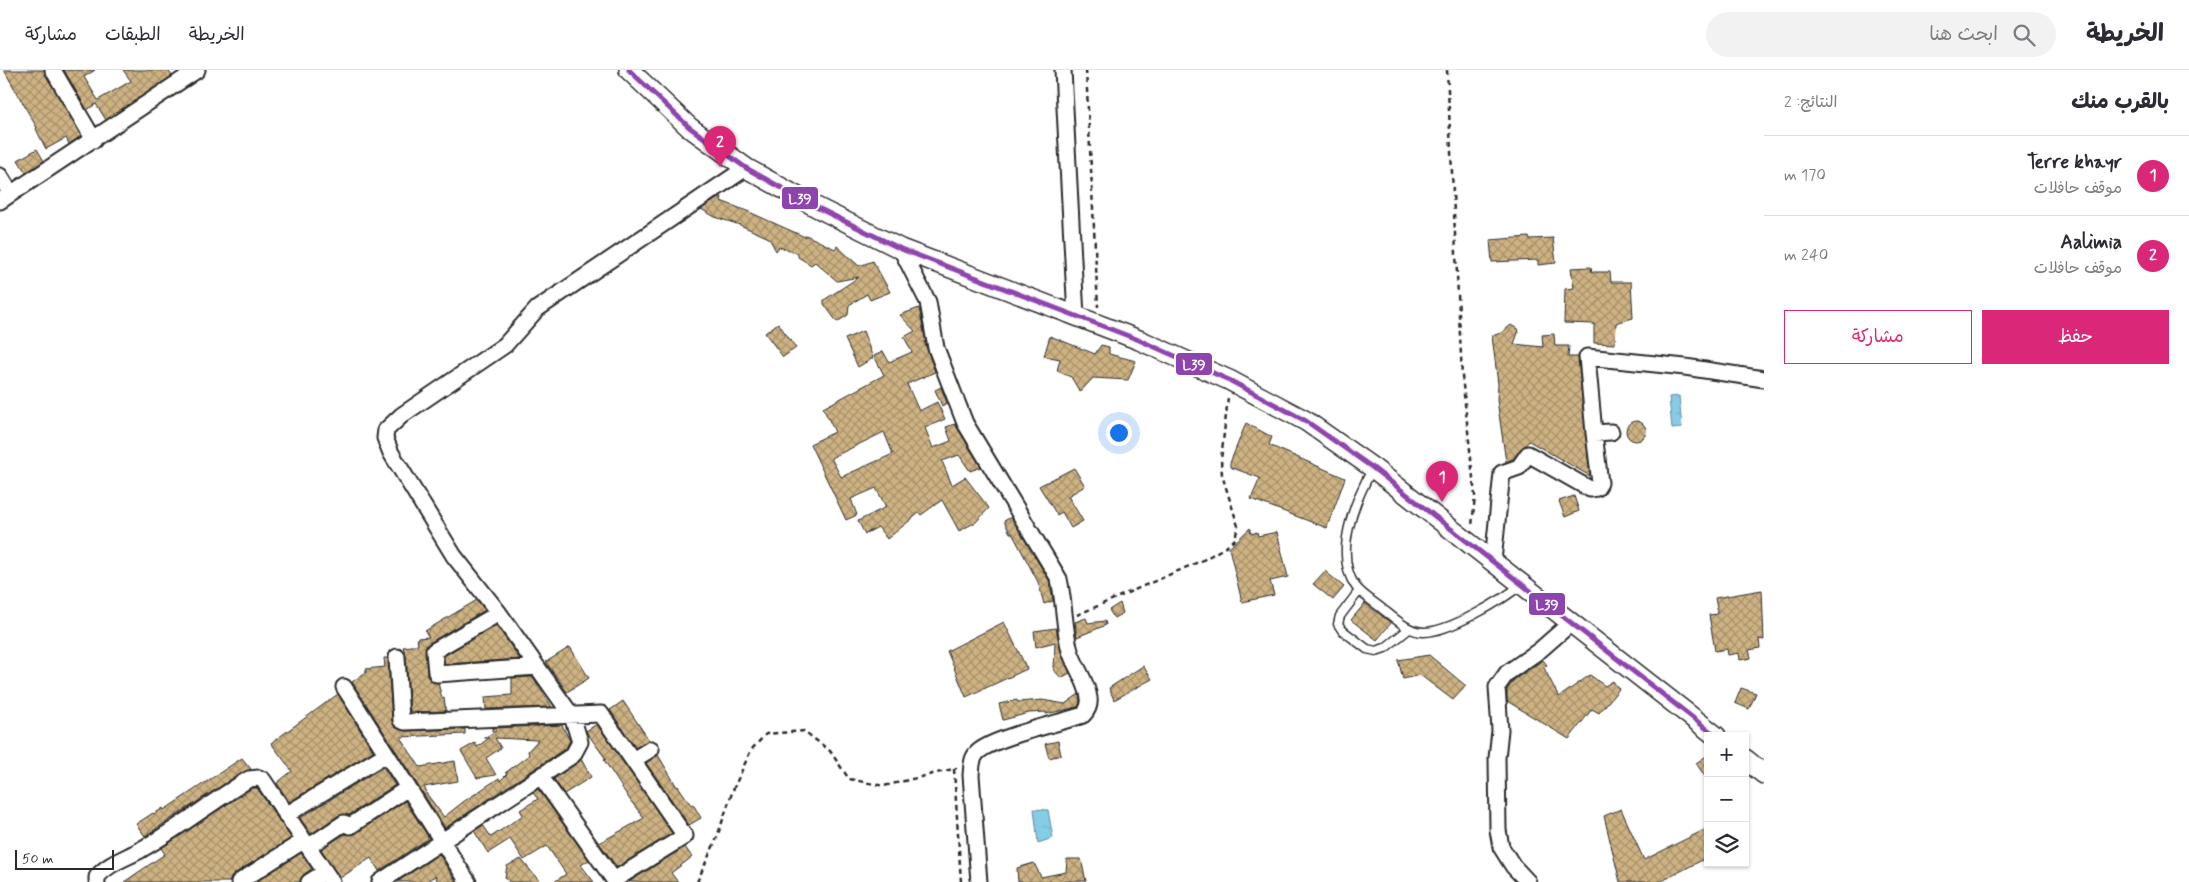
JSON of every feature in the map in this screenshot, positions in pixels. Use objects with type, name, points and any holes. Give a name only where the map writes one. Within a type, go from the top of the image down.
[{"type":"street","points":[[53,70],[94,140]]},
{"type":"street","points":[[0,176],[5,198],[198,70]]},
{"type":"street","points":[[629,70],[689,127],[746,168],[901,249],[1098,324],[1229,380],[1306,421],[1372,468],[1469,542],[1711,732]]},
{"type":"street","points":[[1063,70],[1076,317]]},
{"type":"street","points":[[380,882],[542,777],[576,752],[580,742],[572,716],[499,613],[454,556],[444,540],[391,454],[385,438],[386,430],[402,415],[505,345],[538,309],[746,168]]},
{"type":"street","points":[[901,249],[928,302],[936,348],[965,423],[1059,579],[1069,649],[1088,692],[1090,704],[1088,710],[1074,718],[991,744],[977,753],[972,762],[971,775],[979,882]]},
{"type":"street","points":[[1493,561],[1502,473],[1519,467],[1528,454],[1590,489],[1597,488],[1600,483],[1588,357],[1685,367],[1764,379]]},
{"type":"street","points":[[1594,434],[1611,432]]},
{"type":"street","points":[[499,613],[434,651],[437,674],[536,667]]},
{"type":"street","points":[[1528,882],[1513,866],[1501,847],[1498,830],[1497,767],[1500,730],[1498,687],[1507,673],[1540,650],[1572,622]]},
{"type":"street","points":[[397,657],[401,721],[601,714],[618,746],[633,760],[685,836],[618,880],[614,880],[542,777]]},
{"type":"street","points":[[344,687],[468,882]]},
{"type":"street","points":[[633,760],[651,749]]},
{"type":"street","points":[[286,815],[386,754]]},
{"type":"street","points":[[1749,762],[1764,774]]},
{"type":"street","points":[[97,882],[97,876],[103,869],[143,849],[249,779],[259,778],[329,877],[309,882]]},
{"type":"street","points":[[239,882],[344,823],[350,826],[408,788]]},
{"type":"lane","points":[[1372,468],[1359,493],[1348,536],[1347,567],[1352,580],[1360,591],[1409,629],[1426,632],[1439,630],[1489,608],[1505,599],[1523,584]]},
{"type":"lane","points":[[1360,591],[1340,616],[1338,624],[1342,630],[1368,649],[1376,651],[1385,648],[1409,629]]},
{"type":"path","points":[[1086,70],[1098,324]]},
{"type":"path","points":[[1447,70],[1462,376],[1475,496],[1474,516],[1469,542]]},
{"type":"path","points":[[1066,619],[1203,560],[1229,545],[1235,539],[1238,526],[1225,488],[1222,467],[1229,380]]},
{"type":"path","points":[[697,882],[716,840],[733,790],[750,750],[766,734],[804,731],[830,751],[849,779],[884,786],[954,769],[972,762]]},
{"type":"path","points":[[954,769],[961,882]]},
{"type":"water","points":[[1679,396],[1682,428],[1672,429],[1669,397]]},
{"type":"water","points":[[1034,809],[1048,810],[1053,838],[1038,843]]},
{"type":"building","points":[[4,70],[44,70],[81,136],[69,144],[66,138],[46,149],[37,128]]},
{"type":"building","points":[[64,70],[95,70],[84,77],[98,100],[131,81],[123,70],[168,70],[172,76],[106,120],[96,104],[87,110]]},
{"type":"building","points":[[37,149],[44,161],[26,173],[18,160]]},
{"type":"building","points":[[722,197],[721,201],[805,237],[806,235],[835,249],[837,246],[859,266],[873,261],[890,292],[870,300],[867,294],[849,305],[848,315],[837,322],[824,304],[824,300],[859,277],[837,281],[815,262],[811,265],[798,257],[798,253],[779,247],[776,251],[769,238],[740,225],[715,217],[701,209]]},
{"type":"building","points":[[1529,237],[1530,239],[1553,238],[1556,263],[1538,265],[1538,260],[1492,262],[1490,240]]},
{"type":"building","points":[[1591,267],[1592,272],[1610,272],[1611,282],[1631,282],[1633,318],[1616,323],[1615,344],[1594,343],[1594,324],[1564,323],[1565,289],[1574,288],[1571,268]]},
{"type":"building","points":[[919,308],[926,343],[924,341],[935,372],[907,384],[919,411],[937,402],[945,419],[925,428],[933,448],[951,441],[946,427],[955,424],[981,467],[970,471],[959,455],[942,461],[952,485],[965,477],[989,508],[976,522],[959,531],[942,500],[921,515],[919,513],[887,539],[878,527],[865,534],[858,521],[886,507],[876,488],[851,499],[857,515],[846,520],[810,444],[835,432],[823,408],[884,375],[874,356],[883,351],[889,362],[912,352],[904,337],[915,331],[900,315]],"holes":[[[884,432],[893,454],[841,477],[831,458]]]},
{"type":"building","points":[[778,323],[796,348],[783,357],[765,333]]},
{"type":"building","points":[[1511,325],[1519,330],[1514,344],[1543,347],[1542,335],[1554,334],[1555,346],[1569,346],[1568,357],[1578,357],[1590,476],[1529,441],[1513,459],[1506,462],[1497,400],[1498,384],[1492,336],[1501,333]]},
{"type":"building","points":[[863,331],[873,358],[858,367],[845,339]]},
{"type":"building","points":[[1050,336],[1095,354],[1101,345],[1109,347],[1109,354],[1136,361],[1128,380],[1093,378],[1080,392],[1071,377],[1057,371],[1060,359],[1044,356]]},
{"type":"building","points":[[941,387],[947,403],[942,406],[935,390]]},
{"type":"building","points":[[1632,421],[1640,421],[1646,427],[1646,435],[1640,441],[1632,441],[1626,435],[1626,427]]},
{"type":"building","points":[[1246,423],[1272,437],[1269,445],[1345,478],[1327,528],[1251,499],[1260,478],[1230,467]]},
{"type":"building","points":[[1074,468],[1085,486],[1068,496],[1083,521],[1071,528],[1062,512],[1057,515],[1039,486]]},
{"type":"building","points":[[1574,496],[1579,511],[1565,517],[1559,501]]},
{"type":"building","points":[[1011,517],[1050,582],[1053,601],[1044,604],[1038,582],[1004,521]]},
{"type":"building","points":[[1250,528],[1251,534],[1257,532],[1258,536],[1277,532],[1288,577],[1270,581],[1274,595],[1242,602],[1229,548]]},
{"type":"building","points":[[1325,571],[1344,587],[1333,600],[1313,584]]},
{"type":"building","points":[[1762,590],[1764,640],[1759,639],[1760,648],[1749,650],[1751,658],[1740,660],[1739,653],[1728,655],[1727,649],[1715,651],[1709,615],[1718,614],[1715,598]]},
{"type":"building","points":[[477,600],[485,610],[425,647],[427,676],[432,682],[438,683],[442,698],[444,698],[446,711],[410,712],[406,656],[403,647],[418,645],[417,638],[429,637],[425,631]]},
{"type":"building","points":[[1120,603],[1123,613],[1114,618],[1109,610]]},
{"type":"building","points":[[1365,603],[1391,623],[1377,640],[1351,620]]},
{"type":"building","points":[[1086,618],[1088,623],[1105,621],[1106,625],[1077,637],[1075,622]]},
{"type":"building","points":[[1004,622],[1027,669],[966,697],[947,651]]},
{"type":"building","points":[[496,625],[520,659],[445,664],[444,656]]},
{"type":"building","points":[[1056,628],[1062,656],[1070,673],[1061,678],[1054,670],[1055,642],[1036,647],[1034,631]]},
{"type":"building","points":[[570,647],[589,678],[567,692],[546,662]]},
{"type":"building","points":[[1429,655],[1466,686],[1453,700],[1420,675],[1403,679],[1398,660]]},
{"type":"building","points":[[384,658],[388,658],[392,721],[396,728],[405,731],[465,729],[465,734],[400,737],[420,767],[455,761],[458,781],[424,787],[426,793],[444,817],[499,778],[500,781],[508,773],[505,773],[529,755],[528,751],[538,740],[495,738],[501,748],[486,758],[496,775],[477,778],[461,751],[475,743],[477,747],[489,738],[484,738],[496,731],[492,731],[492,728],[562,725],[570,741],[566,748],[445,828],[352,682],[366,672],[366,669],[385,667]]},
{"type":"building","points":[[1543,660],[1547,665],[1544,668],[1559,697],[1590,675],[1605,686],[1613,681],[1619,689],[1599,713],[1592,709],[1569,739],[1507,701],[1507,690],[1514,680]]},
{"type":"building","points":[[1143,666],[1152,679],[1114,700],[1109,688]]},
{"type":"building","points":[[533,677],[552,707],[486,709],[485,697],[512,695],[512,678]]},
{"type":"building","points":[[1741,688],[1756,693],[1749,709],[1735,703]]},
{"type":"building","points":[[338,694],[373,751],[289,802],[277,783],[292,771],[271,743]]},
{"type":"building","points":[[1079,694],[1080,702],[1078,707],[1046,714],[1046,712],[1029,713],[1003,720],[999,704],[1017,700],[1018,702],[1042,700],[1065,704]]},
{"type":"building","points":[[623,701],[649,740],[635,748],[610,710]]},
{"type":"building","points":[[597,724],[672,833],[617,867],[599,843],[644,818],[630,800],[604,760],[606,759],[586,731]]},
{"type":"building","points":[[1058,741],[1061,755],[1049,758],[1045,744]]},
{"type":"building","points":[[658,755],[677,787],[691,805],[693,804],[701,818],[689,825],[646,763]]},
{"type":"building","points":[[242,758],[251,769],[230,780],[145,836],[136,824],[163,808],[164,810]]},
{"type":"building","points":[[1704,758],[1704,775],[1696,763]]},
{"type":"building","points":[[581,759],[591,777],[564,794],[554,779]]},
{"type":"building","points":[[383,767],[395,785],[349,815],[339,815],[311,834],[300,818]]},
{"type":"building","points":[[252,788],[257,788],[291,838],[234,874],[230,882],[124,882],[165,854],[161,848]]},
{"type":"building","points":[[538,789],[589,860],[581,865],[594,882],[554,882],[566,874],[547,846],[524,860],[510,839],[488,853],[474,831],[483,825],[491,837],[523,815],[520,810],[538,799],[533,793]]},
{"type":"building","points":[[405,801],[429,838],[379,871],[371,858],[340,878],[321,849],[345,834],[355,834]]},
{"type":"building","points":[[1621,809],[1644,860],[1704,830],[1704,859],[1660,882],[1620,882],[1604,816]]},
{"type":"building","points":[[685,847],[692,857],[671,873],[678,882],[629,882]]},
{"type":"building","points":[[301,853],[312,869],[304,874],[300,882],[256,882]]},
{"type":"building","points":[[439,854],[456,882],[438,882],[435,876],[425,882],[397,882]]},
{"type":"building","points":[[521,859],[540,882],[509,882],[505,877],[507,866]]},
{"type":"building","points":[[1067,859],[1081,859],[1086,881],[1018,882],[1017,868],[1034,863],[1041,877],[1066,872]]},
{"type":"transit line","name":"L39","points":[[629,70],[689,127],[746,168],[818,208],[901,249],[1139,340],[1229,380],[1306,421],[1373,468],[1711,732]]},
{"type":"place","name":"Aalimia","points":[[720,167]]},
{"type":"place","name":"Terre khayr","points":[[1442,502]]}]
